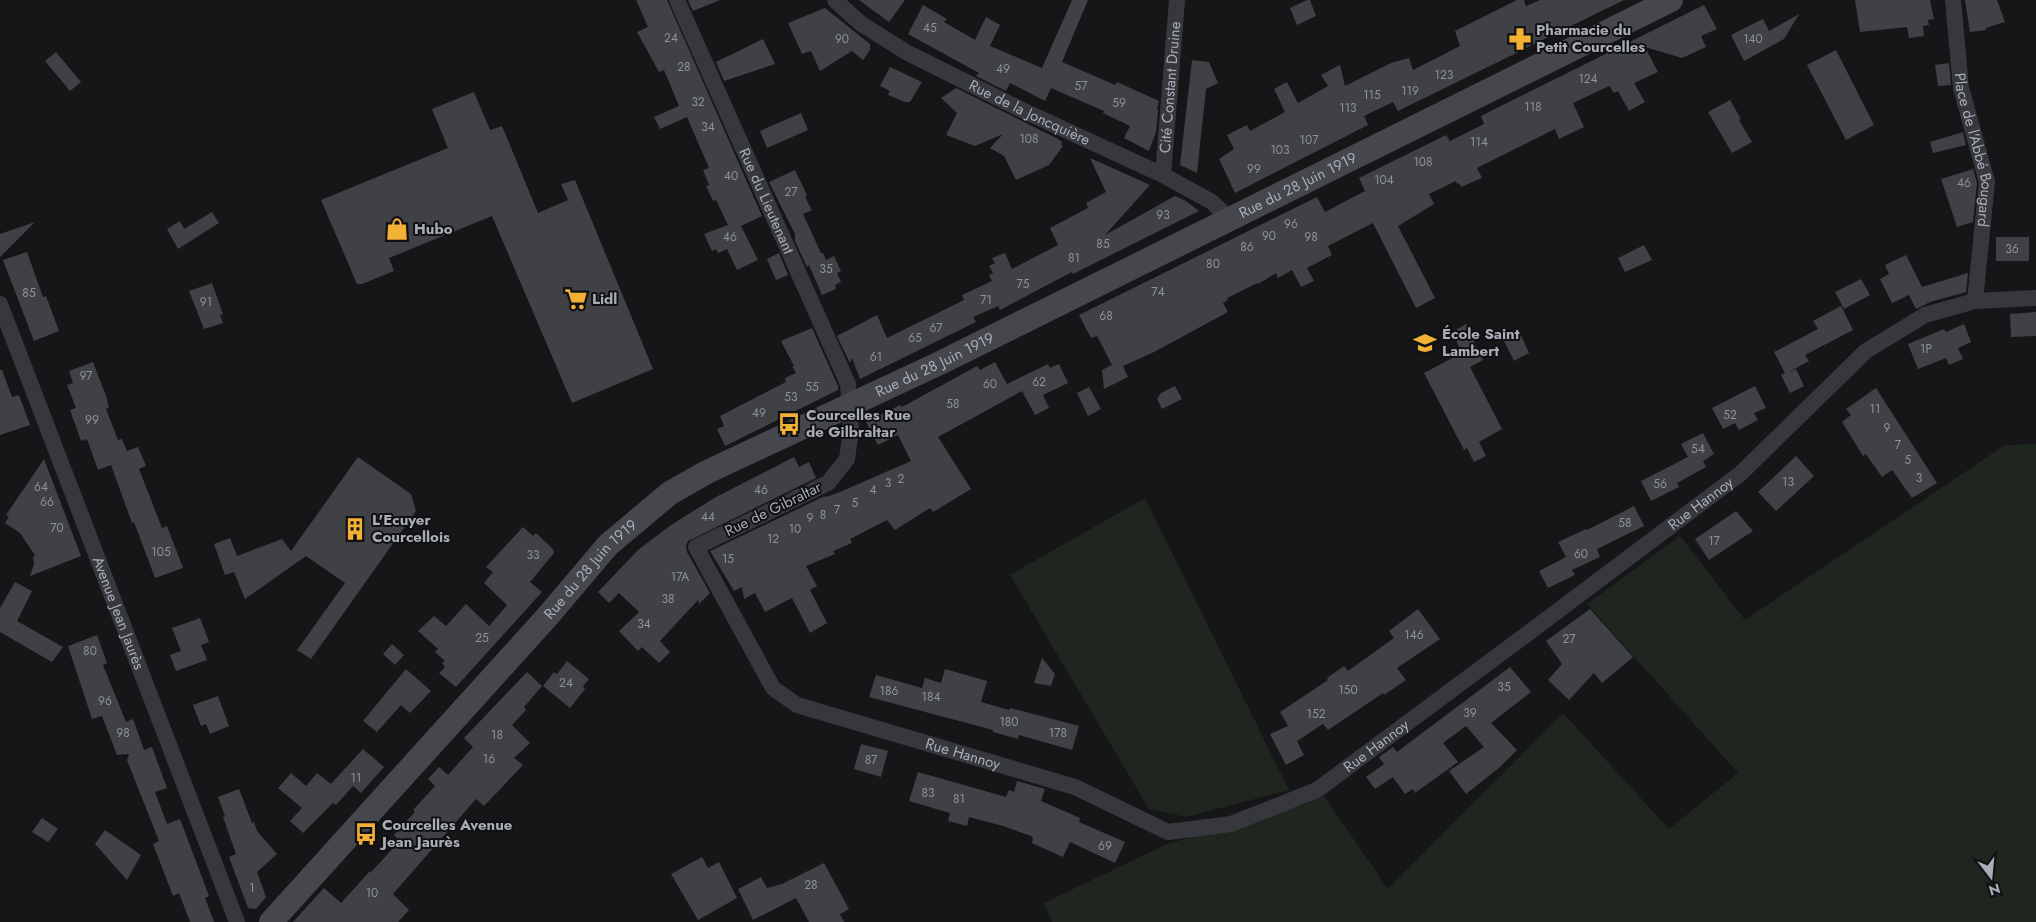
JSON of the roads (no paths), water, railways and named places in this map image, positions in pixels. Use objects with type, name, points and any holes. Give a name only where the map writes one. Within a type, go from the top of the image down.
[{"type":"main road","name":"Rue du 28 Juin 1919","points":[[270,922],[547,617],[608,545],[670,493],[700,476],[942,362],[1671,0]]},
{"type":"street","name":"Rue du Lieutenant","points":[[676,0],[848,384],[850,404]]},
{"type":"street","name":"Rue de la Joncquière","points":[[835,0],[860,23],[906,52],[1022,110],[1162,175],[1212,202],[1229,218]]},
{"type":"street","name":"Cité Constant Druine","points":[[1162,175],[1177,0]]},
{"type":"street","name":"Place de l'Abbé Bougard","points":[[1952,0],[1961,88],[1987,182],[1975,301]]},
{"type":"street","name":"Rue Hannoy","points":[[696,547],[773,688],[797,705],[1075,787],[1168,832],[1231,824],[1317,790],[1740,474],[1866,351],[1925,315],[1975,301],[2036,298]]},
{"type":"street","name":"Avenue Jean Jaurès","points":[[0,304],[237,922]]},
{"type":"street","name":"Rue de Gibraltar","points":[[696,547],[828,483],[847,459],[851,430],[850,404]]},
{"type":"place","name":"Pharmacie du Petit Courcelles","points":[[1520,39]]},
{"type":"place","name":"Hubo","points":[[397,229]]},
{"type":"place","name":"Lidl","points":[[576,299]]},
{"type":"place","name":"École Saint Lambert","points":[[1425,343]]},
{"type":"place","name":"Courcelles Rue de Gilbraltar","points":[[789,424]]},
{"type":"place","name":"L'Ecuyer Courcellois","points":[[355,529]]},
{"type":"place","name":"Courcelles Avenue Jean Jaurès","points":[[366,834]]}]
